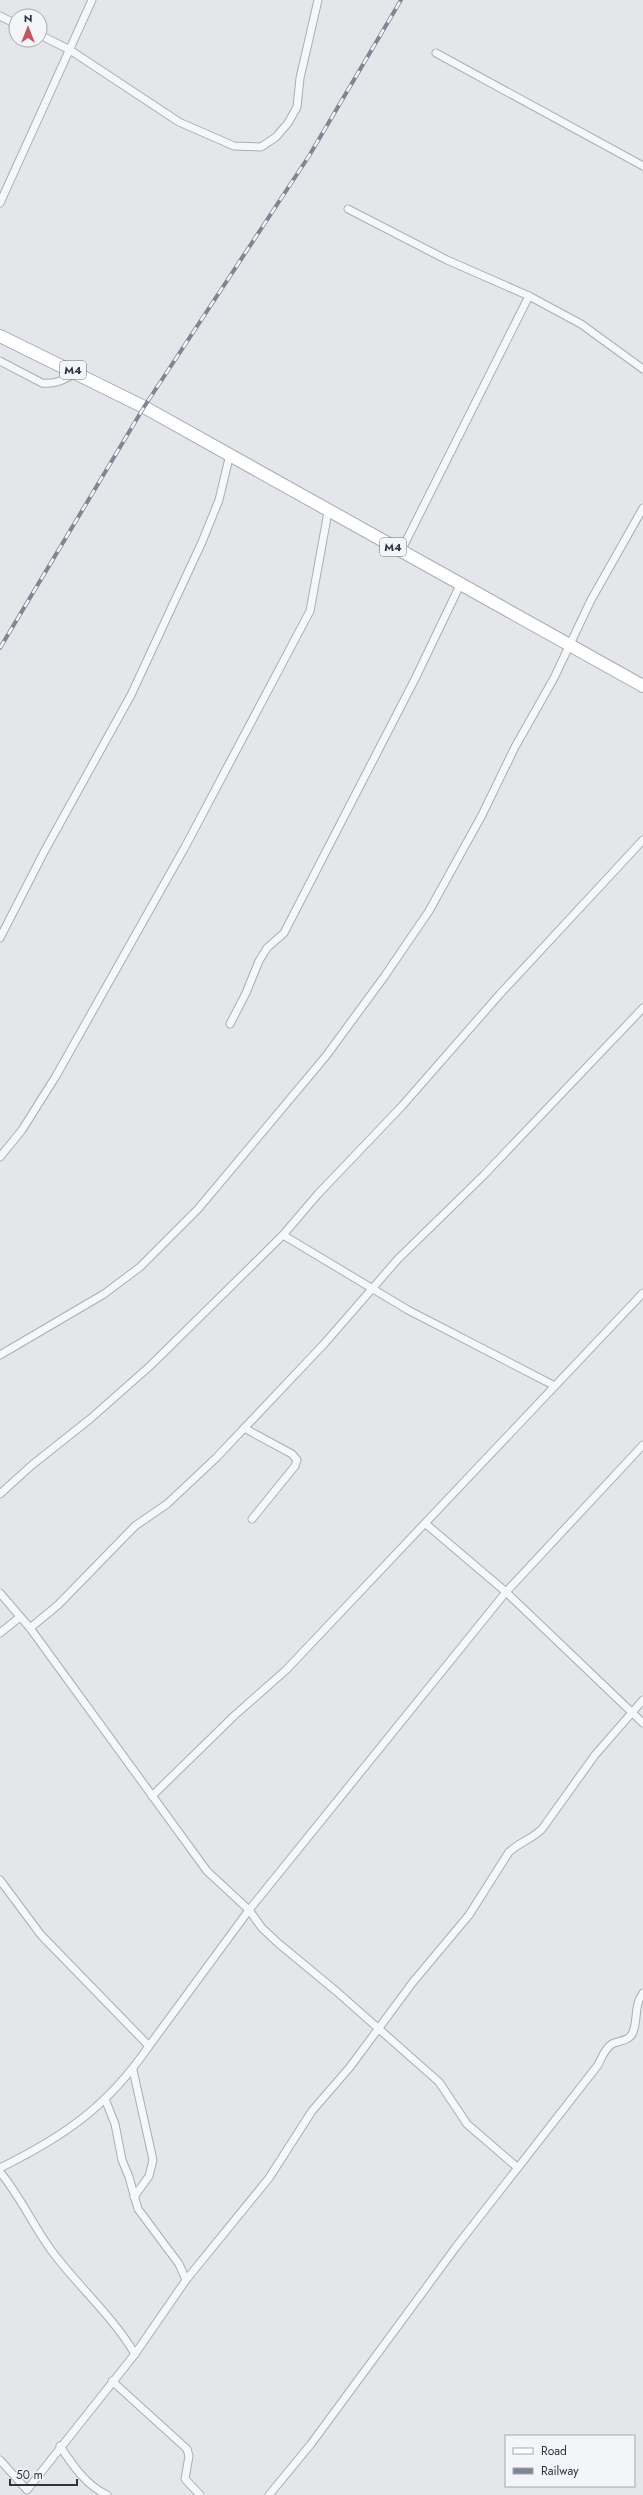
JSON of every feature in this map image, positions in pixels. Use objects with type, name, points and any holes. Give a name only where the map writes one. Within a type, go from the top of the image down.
[{"type":"main road","name":"M4","points":[[0,336],[78,372],[144,407],[230,454],[328,512],[461,583],[569,646],[643,686]]},
{"type":"street","points":[[0,203],[92,0]]},
{"type":"street","points":[[48,39],[70,50],[179,122],[234,146],[261,147],[276,137],[288,123],[297,107],[300,78],[318,0]]},
{"type":"street","points":[[436,53],[643,166]]},
{"type":"street","points":[[348,209],[448,260],[529,296],[581,324],[643,369]]},
{"type":"street","points":[[401,551],[529,296]]},
{"type":"street","points":[[0,361],[42,383],[49,384],[58,383],[78,372]]},
{"type":"street","points":[[0,938],[44,852],[131,695],[202,542],[219,500],[230,454]]},
{"type":"street","points":[[0,1355],[104,1294],[140,1267],[198,1209],[326,1056],[384,977],[429,911],[482,815],[515,747],[554,678],[569,646],[643,508]]},
{"type":"street","points":[[0,1157],[22,1130],[56,1076],[185,847],[310,611],[328,512]]},
{"type":"street","points":[[230,1024],[246,994],[259,961],[267,948],[284,933],[415,679],[461,583]]},
{"type":"street","points":[[0,1494],[32,1465],[90,1420],[150,1366],[283,1235],[318,1194],[402,1106],[500,994],[643,840]]},
{"type":"street","points":[[30,1628],[58,1605],[135,1526],[167,1504],[244,1428],[324,1344],[371,1289],[643,1008]]},
{"type":"street","points":[[283,1235],[408,1310],[555,1386]]},
{"type":"street","points":[[152,1796],[235,1715],[286,1670],[426,1524],[643,1293]]},
{"type":"street","points":[[244,1428],[292,1454],[297,1460],[295,1466],[252,1518]]},
{"type":"street","points":[[0,2168],[68,2131],[105,2099],[133,2070],[149,2046],[250,1910],[506,1592],[643,1445]]},
{"type":"street","points":[[426,1524],[506,1592],[643,1723]]},
{"type":"street","points":[[0,1593],[30,1628],[207,1871],[250,1910],[262,1928],[278,1943],[439,2082],[467,2124],[518,2168]]},
{"type":"street","points":[[0,1633],[20,1617]]},
{"type":"street","points":[[0,2460],[24,2492],[135,2354],[186,2280],[269,2178],[312,2111],[336,2084],[413,1982],[469,1915],[509,1852],[516,1845],[533,1838],[542,1829],[595,1755],[643,1700]]},
{"type":"street","points":[[0,1880],[41,1935],[149,2046]]},
{"type":"street","points":[[269,2495],[312,2444],[456,2247],[518,2168],[611,2044],[628,2038],[632,2033],[637,2007],[643,1993]]},
{"type":"street","points":[[133,2070],[153,2160],[149,2176],[134,2197]]},
{"type":"street","points":[[105,2099],[115,2124],[122,2160],[134,2197],[144,2219],[179,2264],[186,2280]]},
{"type":"street","points":[[0,2172],[13,2188],[29,2218],[53,2254],[99,2310],[124,2335],[135,2354]]},
{"type":"street","points":[[112,2382],[188,2449],[189,2456],[185,2479],[200,2495]]},
{"type":"street","points":[[60,2446],[83,2477],[95,2489],[107,2495]]},
{"type":"railway","points":[[0,648],[144,407],[309,156],[401,0]]}]
